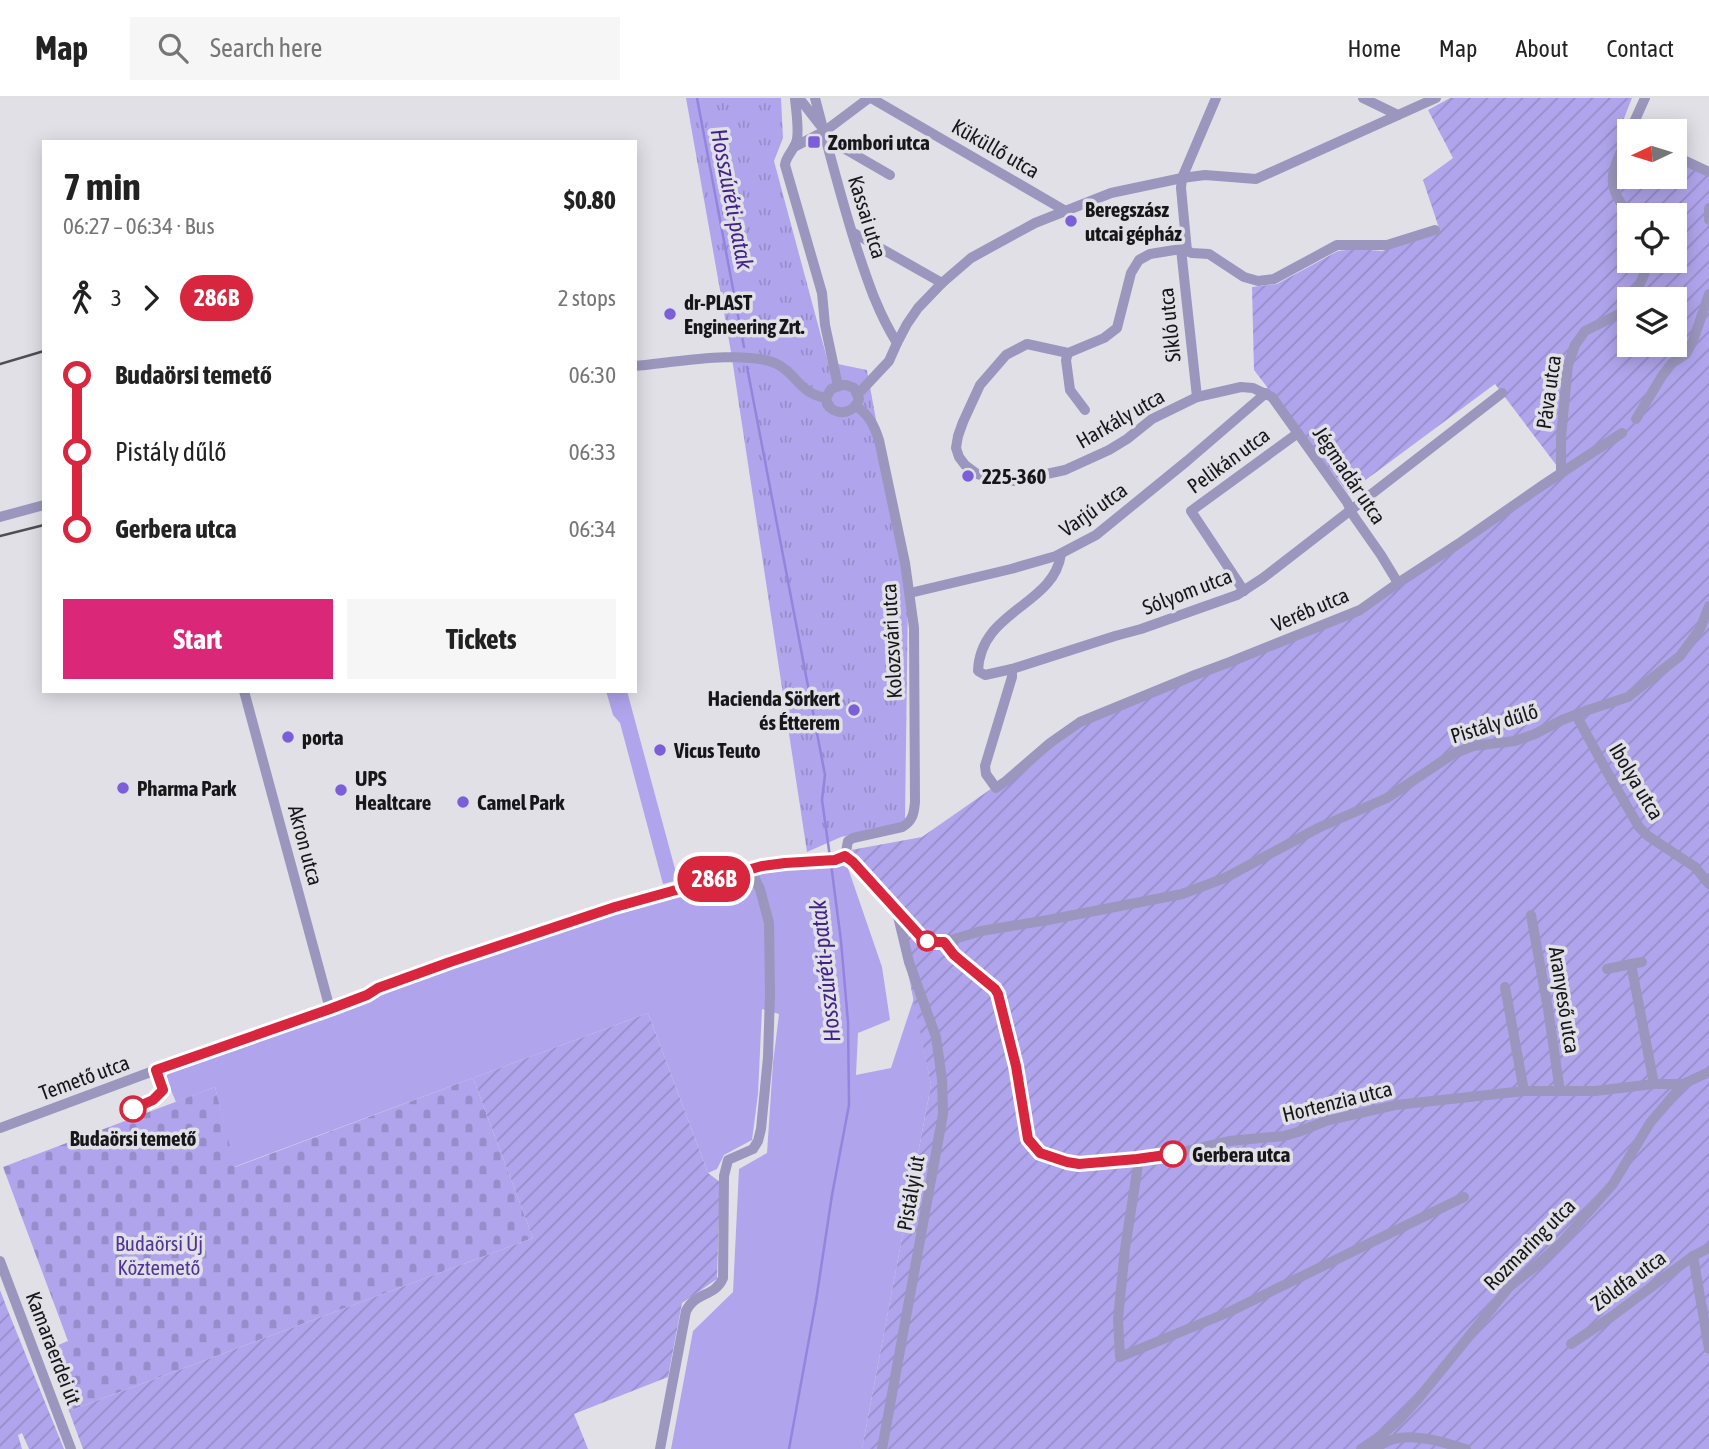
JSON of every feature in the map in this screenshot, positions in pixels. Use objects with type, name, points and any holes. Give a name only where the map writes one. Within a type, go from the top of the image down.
[{"type":"street","points":[[797,98],[825,135],[890,175]]},
{"type":"street","points":[[797,98],[797,139],[785,165],[822,293],[827,337],[838,386]]},
{"type":"street","name":"Kassai utca","points":[[815,98],[852,232],[874,299],[897,343]]},
{"type":"street","points":[[794,147],[825,135],[870,98]]},
{"type":"street","name":"Küküllő utca","points":[[870,98],[1064,210]]},
{"type":"street","points":[[1184,250],[1182,178],[1216,98]]},
{"type":"street","points":[[1363,98],[1398,115]]},
{"type":"street","points":[[859,394],[850,386],[838,386],[831,389],[826,398],[828,407],[842,413],[856,406],[859,394],[889,361],[918,308],[955,271],[986,248],[1064,210],[1111,193],[1205,175],[1256,179],[1436,98]]},
{"type":"street","points":[[1635,119],[1644,98]]},
{"type":"street","points":[[1687,162],[1709,172]]},
{"type":"street","points":[[1617,163],[1611,178],[1613,191],[1620,203]]},
{"type":"street","points":[[1709,208],[1709,220]]},
{"type":"street","points":[[1068,353],[1104,338],[1117,328],[1131,273],[1139,260],[1150,254],[1184,250],[1209,254],[1244,276],[1258,281],[1274,279],[1337,245],[1387,245],[1435,230]]},
{"type":"street","points":[[852,232],[942,283]]},
{"type":"street","name":"Sikló utca","points":[[1184,250],[1196,397]]},
{"type":"street","points":[[1636,419],[1662,376],[1672,363],[1686,354],[1709,294]]},
{"type":"street","name":"Páva utca","points":[[1561,473],[1561,437],[1568,365],[1575,345],[1585,331],[1617,315]]},
{"type":"street","name":"Harkály utca","points":[[1085,410],[1070,390],[1066,360],[1068,353],[1027,344],[1006,355],[980,385],[962,422],[958,436],[959,457],[977,474],[995,480],[1014,481],[1065,470],[1109,450],[1152,419],[1196,397],[1241,387],[1266,393]]},
{"type":"street","points":[[637,366],[732,357],[758,359],[779,365],[806,391],[826,398]]},
{"type":"street","points":[[850,386],[880,372]]},
{"type":"street","name":"Jégmadár utca","points":[[1266,393],[1272,397],[1347,502],[1398,583]]},
{"type":"street","name":"Varjú utca","points":[[910,593],[1061,554],[1096,535],[1266,393]]},
{"type":"street","name":"Sólyom utca","points":[[1061,554],[1060,566],[1047,585],[1006,617],[988,638],[979,658],[978,671],[985,675],[1012,669],[1141,629],[1237,595],[1264,578],[1502,393]]},
{"type":"street","name":"Kolozsvári utca","points":[[840,858],[848,841],[910,823],[915,810],[914,628],[910,593],[875,426],[868,415],[856,406]]},
{"type":"street","name":"Pelikán utca","points":[[1244,591],[1191,510],[1298,433]]},
{"type":"street","name":"Veréb utca","points":[[1012,669],[1012,677],[985,766],[986,774],[996,788],[1080,722],[1360,610],[1622,433]]},
{"type":"street","points":[[1,517],[42,506]]},
{"type":"street","name":"Pistály dűlő","points":[[944,942],[981,931],[1182,894],[1211,884],[1318,828],[1387,798],[1453,754],[1473,747],[1515,741],[1628,697],[1680,656],[1694,638],[1709,606]]},
{"type":"street","name":"Akron utca","points":[[245,693],[330,1009]]},
{"type":"street","name":"Ibolya utca","points":[[1576,715],[1639,827],[1695,867],[1709,884]]},
{"type":"street","points":[[840,858],[853,862],[922,938],[929,942],[944,942]]},
{"type":"street","name":"Temető utca","points":[[0,1128],[330,1009],[378,988],[577,919],[750,869],[840,858]]},
{"type":"street","points":[[660,1449],[686,1311],[693,1300],[718,1287],[723,1278],[725,1165],[730,1158],[753,1149],[760,1136],[768,1057],[770,932],[762,895],[750,869]]},
{"type":"street","name":"Pistályi út","points":[[882,1449],[943,1114],[942,1079],[936,1037],[905,947],[897,912]]},
{"type":"street","name":"Aranyeső utca","points":[[1531,915],[1560,1091]]},
{"type":"street","points":[[905,947],[922,938]]},
{"type":"street","name":"Hortenzia utca","points":[[944,942],[954,955],[998,994],[1016,1066],[1028,1139],[1044,1156],[1073,1164],[1164,1156],[1229,1141],[1284,1136],[1326,1121],[1396,1105],[1524,1091],[1595,1091],[1654,1084],[1683,1084]]},
{"type":"street","points":[[1607,969],[1637,963],[1654,1084]]},
{"type":"street","points":[[1505,987],[1524,1091]]},
{"type":"street","points":[[1683,1084],[1709,1072]]},
{"type":"street","name":"Rozmaring utca","points":[[1361,1449],[1396,1423],[1509,1287],[1561,1243],[1613,1184],[1650,1124],[1683,1084]]},
{"type":"street","points":[[1137,1159],[1118,1319],[1120,1357],[1242,1306],[1464,1198]]},
{"type":"street","name":"Zöldfa utca","points":[[1571,1344],[1693,1256],[1709,1248]]},
{"type":"street","points":[[1693,1256],[1709,1349]]},
{"type":"street","name":"Kamaraerdei út","points":[[0,1261],[71,1449]]},
{"type":"street","points":[[1374,1449],[1393,1439],[1418,1438],[1465,1449]]},
{"type":"green space","points":[[686,98],[781,98],[783,138],[774,161],[828,362],[867,370],[908,597],[905,819],[899,824],[841,837],[807,852],[731,352]]},
{"type":"green space","points":[[1450,98],[1632,98],[1624,119],[1617,119],[1617,189],[1687,189],[1687,164],[1709,175],[1709,1449],[862,1449],[931,1085],[893,900],[851,850],[922,837],[998,784],[1080,720],[1338,621],[1563,474],[1495,384],[1348,493],[1254,370],[1252,287],[1277,284],[1338,251],[1382,251],[1440,231],[1423,180],[1453,158],[1428,110]]},
{"type":"green space","points":[[607,693],[628,693],[678,880],[663,884],[620,723],[613,715]]},
{"type":"green space","points":[[841,865],[848,868],[882,967],[890,1020],[858,1033],[856,1075],[891,1068],[914,998],[931,1085],[862,1449],[671,1449],[693,1331],[733,1292],[739,1169],[767,1153],[779,1014],[762,1009],[758,1094],[752,1140],[724,1155],[717,1169],[708,1173],[648,1013],[234,1167],[215,1087],[176,1102],[166,1078],[168,1073],[397,988],[632,907],[777,870]]},
{"type":"green space","points":[[648,1013],[708,1173],[720,1182],[717,1279],[682,1303],[668,1377],[574,1414],[588,1449],[83,1449],[69,1411],[533,1238],[473,1078]]},
{"type":"green space","name":"Budaörsi Új Köztemető","points":[[473,1078],[533,1238],[69,1411],[46,1350],[68,1341],[3,1167],[215,1087],[235,1167]]},
{"type":"green space","points":[[0,1290],[64,1449],[29,1449],[22,1433],[18,1435],[22,1449],[0,1449]]},
{"type":"waterway","name":"Hosszúréti-patak","points":[[697,98],[744,347]]},
{"type":"waterway","name":"Hosszúréti-patak","points":[[747,367],[825,775],[822,800],[830,857]]},
{"type":"waterway","name":"Hosszúréti-patak","points":[[789,1449],[849,1105],[848,1022],[831,864]]},
{"type":"railway","points":[[0,364],[42,352]]},
{"type":"railway","points":[[0,536],[42,526]]},
{"type":"bus line","name":"286B","points":[[133,1109],[146,1105],[163,1090],[156,1070],[330,1009],[450,962],[615,907],[750,869],[773,864],[821,862],[845,856],[922,938],[929,942],[944,942],[954,955],[995,989],[1000,999],[1016,1066],[1028,1139],[1040,1153],[1073,1164],[1173,1154]]},
{"type":"place","name":"Zombori utca","points":[[814,142]]},
{"type":"place","name":"Beregszász utcai gépház","points":[[1071,221]]},
{"type":"place","name":"dr-PLAST Engineering Zrt.","points":[[670,314]]},
{"type":"place","name":"225-360","points":[[968,476]]},
{"type":"place","name":"Hacienda Sörkert és Étterem","points":[[854,710]]},
{"type":"place","name":"porta","points":[[288,737]]},
{"type":"place","name":"Vicus Teuto","points":[[660,750]]},
{"type":"place","name":"Pharma Park","points":[[123,788]]},
{"type":"place","name":"UPS Healtcare","points":[[341,790]]},
{"type":"place","name":"Camel Park","points":[[463,802]]},
{"type":"place","name":"Budaörsi temető","points":[[133,1109]]},
{"type":"place","name":"Gerbera utca","points":[[1173,1154]]}]
